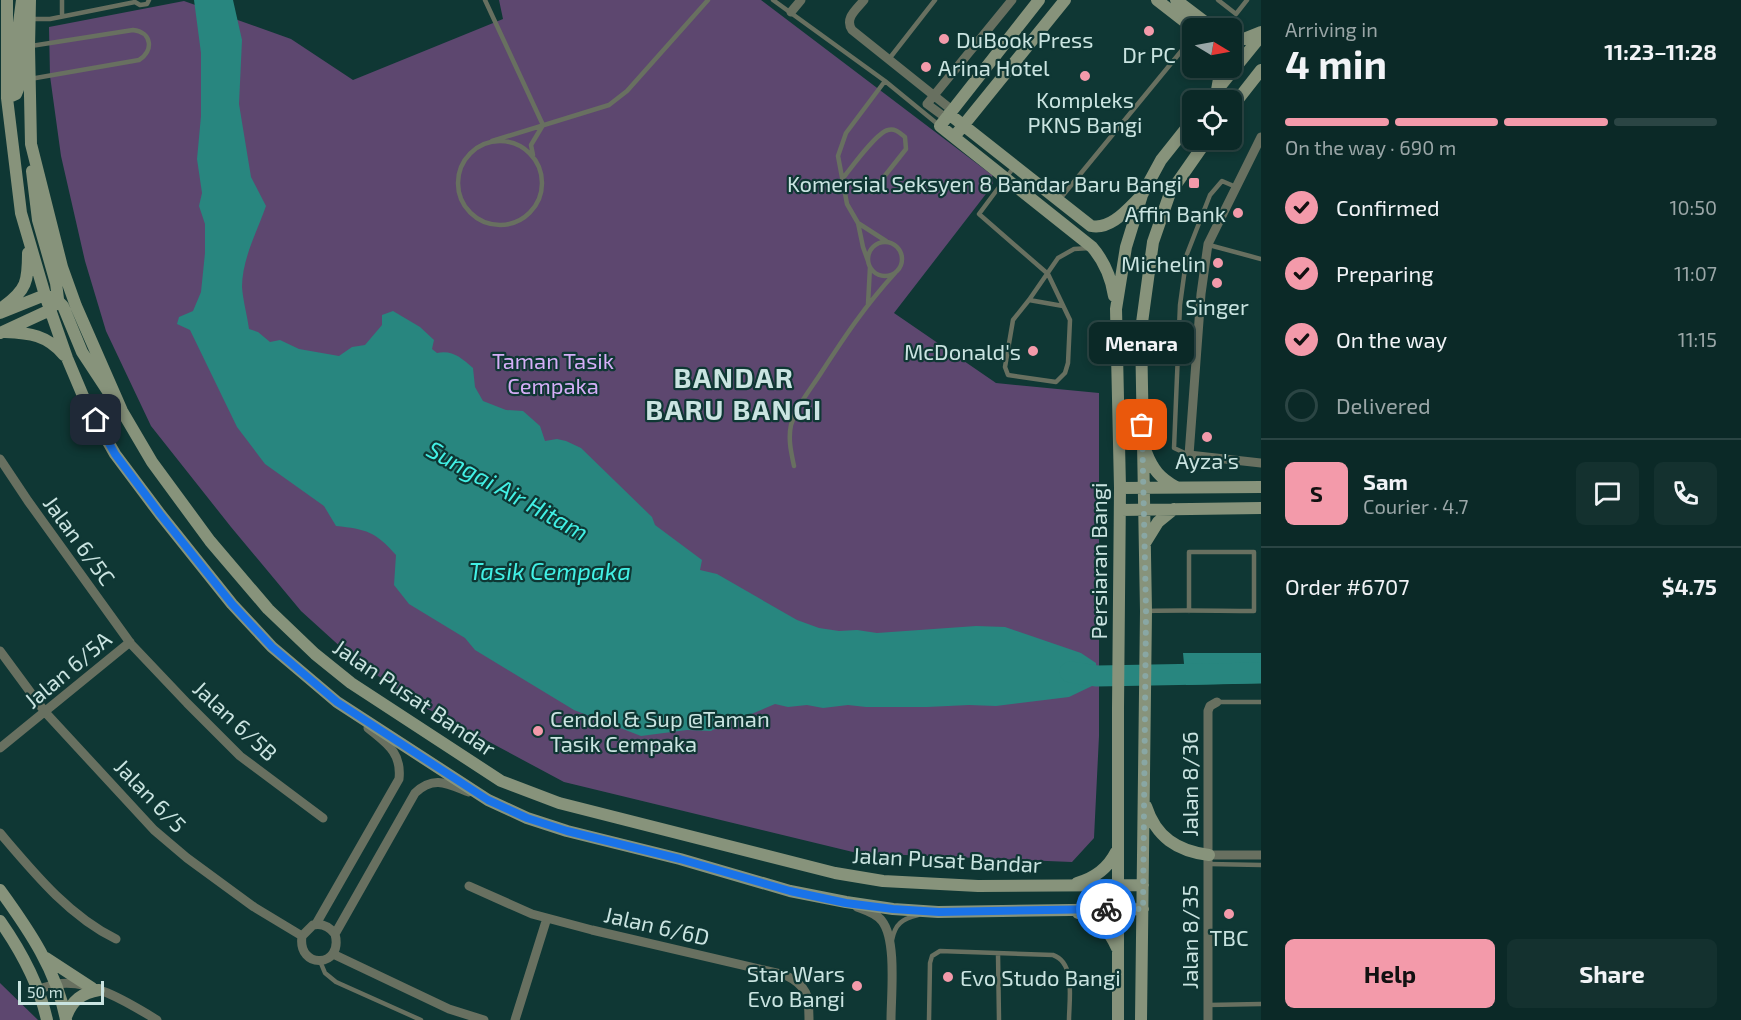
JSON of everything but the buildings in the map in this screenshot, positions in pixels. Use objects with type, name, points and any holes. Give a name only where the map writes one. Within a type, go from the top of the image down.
[{"type":"main road","name":"Jalan Pusat Bandar","points":[[7,0],[4,98],[21,213],[45,295],[54,305],[67,358],[86,404],[115,454],[232,604],[272,647],[337,702],[488,800],[527,818],[567,831],[680,859],[790,891],[846,903],[939,912],[1143,909]]},
{"type":"main road","points":[[4,98],[16,94],[18,89],[19,16],[22,0]]},
{"type":"main road","name":"Jalan Pusat Bandar","points":[[30,0],[31,144],[62,267],[80,315],[122,411],[152,462],[210,541],[268,609],[315,654],[351,683],[501,781],[559,803],[835,873],[907,882],[978,886],[1143,885]]},
{"type":"main road","points":[[947,117],[1039,0]]},
{"type":"main road","points":[[954,137],[1065,0]]},
{"type":"main road","points":[[1157,0],[1182,19]]},
{"type":"main road","points":[[1176,0],[1200,18]]},
{"type":"main road","points":[[1242,40],[1261,34]]},
{"type":"main road","points":[[1218,90],[1261,34]]},
{"type":"main road","points":[[1242,94],[1261,70]]},
{"type":"main road","points":[[947,117],[964,125],[1090,225],[1106,225],[1127,210],[1142,195]]},
{"type":"main road","points":[[947,117],[954,137],[1082,239],[1102,258],[1107,269],[1116,309]]},
{"type":"main road","name":"Persiaran Bangi","points":[[1118,1020],[1120,488],[1116,309],[1126,247],[1142,195],[1161,160],[1182,134]]},
{"type":"main road","points":[[31,144],[38,220],[56,283],[54,305]]},
{"type":"main road","name":"Persiaran Bangi","points":[[1141,1020],[1146,611],[1141,330],[1153,242],[1170,193],[1200,150]]},
{"type":"main road","points":[[0,311],[15,299],[27,281],[27,236]]},
{"type":"main road","points":[[0,311],[45,295]]},
{"type":"main road","points":[[1,332],[54,305]]},
{"type":"main road","points":[[54,305],[66,313],[82,352],[100,382],[122,411]]},
{"type":"main road","points":[[1,332],[33,333],[41,336],[58,348],[67,358]]},
{"type":"main road","points":[[1143,446],[1155,473],[1177,488]]},
{"type":"main road","points":[[1120,488],[1261,487]]},
{"type":"main road","points":[[1120,510],[1261,508]]},
{"type":"main road","points":[[1145,544],[1158,522],[1175,509]]},
{"type":"main road","points":[[1144,799],[1152,821],[1162,836],[1178,848],[1209,859]]},
{"type":"main road","points":[[1061,886],[1084,881],[1096,875],[1109,863],[1117,849]]},
{"type":"main road","points":[[0,891],[45,957],[57,984],[66,1018]]},
{"type":"main road","points":[[1062,910],[1086,915],[1098,921],[1110,935],[1119,952]]},
{"type":"main road","points":[[0,921],[26,961],[39,989],[47,1020]]},
{"type":"main road","points":[[45,957],[95,989]]},
{"type":"main road","points":[[66,1018],[69,1008],[81,995],[95,989]]},
{"type":"street","points":[[791,12],[801,0]]},
{"type":"street","points":[[864,0],[851,16],[849,26],[933,95]]},
{"type":"street","points":[[947,117],[927,104],[1012,0]]},
{"type":"street","points":[[1260,140],[1208,244],[1201,294],[1189,455],[1261,463]]},
{"type":"street","points":[[1082,239],[1090,225]]},
{"type":"street","name":"Jalan 6/5C","points":[[0,459],[130,642]]},
{"type":"street","name":"Jalan 6/5A","points":[[0,748],[130,642]]},
{"type":"street","name":"Jalan 6/5B","points":[[130,642],[186,703],[240,756],[323,818]]},
{"type":"street","name":"Jalan 6/5","points":[[0,651],[45,712],[154,830],[187,858],[254,907],[302,936]]},
{"type":"street","points":[[316,924],[399,779],[400,768],[393,751],[337,702]]},
{"type":"street","name":"Jalan 8/36","points":[[1217,702],[1210,706],[1208,711],[1209,859],[1261,855]]},
{"type":"street","points":[[335,934],[415,793],[423,785],[442,782],[488,800]]},
{"type":"street","points":[[0,833],[55,894],[93,928],[116,939]]},
{"type":"street","name":"Jalan 8/35","points":[[1208,1020],[1209,859]]},
{"type":"street","name":"Jalan 6/6D","points":[[469,886],[532,914],[785,975],[796,980],[804,989],[809,1000],[809,1020]]},
{"type":"street","name":"Jalan Pusat Bandar","points":[[846,903],[879,918],[886,928],[890,950],[891,1020]]},
{"type":"street","points":[[515,1020],[547,918]]},
{"type":"street","points":[[316,924],[323,924],[331,929],[337,942],[333,954],[320,961],[313,960],[305,954],[301,944],[302,936],[307,929],[316,924]]},
{"type":"street","points":[[333,954],[449,1009],[484,1020]]},
{"type":"street","points":[[39,989],[57,984],[95,989],[153,1019]]},
{"type":"lane","points":[[62,0],[62,16]]},
{"type":"lane","points":[[30,19],[50,19],[135,1],[140,5],[147,4],[149,0]]},
{"type":"lane","points":[[485,0],[543,125]]},
{"type":"lane","points":[[492,141],[518,144],[529,151],[542,174],[542,188],[531,212],[505,225],[491,224],[477,218],[467,208],[460,195],[459,180],[462,166],[469,155],[479,146],[492,141],[609,105],[635,83],[708,0]]},
{"type":"lane","points":[[773,0],[885,81],[947,117]]},
{"type":"lane","points":[[889,60],[935,0]]},
{"type":"lane","points":[[1218,0],[1236,14],[1247,0]]},
{"type":"lane","points":[[29,47],[133,30],[143,32],[149,46],[145,57],[139,60],[29,79]]},
{"type":"lane","points":[[1059,200],[1182,50]]},
{"type":"lane","points":[[885,81],[846,133],[838,156],[847,204],[858,223],[869,264],[879,275],[890,276],[895,273]]},
{"type":"lane","points":[[533,157],[531,145],[543,125]]},
{"type":"lane","points":[[843,178],[882,132],[892,129],[897,131],[904,137],[906,149],[872,192]]},
{"type":"lane","points":[[1014,166],[979,214],[1048,274],[1070,320],[1068,363],[1060,380],[1056,382],[1008,375],[1005,367],[1013,320],[1029,300],[1048,274],[1063,254],[1074,249],[1092,248]]},
{"type":"lane","points":[[1189,455],[1174,448],[1180,305],[1186,254],[1210,195],[1222,181],[1236,187]]},
{"type":"lane","points":[[794,466],[789,444],[791,426],[798,406],[867,304],[902,264],[901,253],[894,245],[858,223]]},
{"type":"lane","points":[[867,304],[870,251],[879,243],[889,242]]},
{"type":"lane","points":[[1208,244],[1261,259]]},
{"type":"lane","points":[[1029,300],[1063,306]]},
{"type":"lane","points":[[1146,611],[1189,611],[1254,611],[1254,552],[1189,552],[1189,611]]},
{"type":"lane","points":[[1217,702],[1261,702]]},
{"type":"lane","points":[[1209,859],[1261,866]]},
{"type":"lane","name":"Jalan Pusat Bandar","points":[[890,950],[894,930],[902,921],[916,915],[939,912]]},
{"type":"lane","points":[[929,1020],[930,963],[932,956],[940,951],[1053,955],[1061,958],[1069,978],[1069,1020]]},
{"type":"lane","points":[[999,954],[999,1020]]},
{"type":"lane","points":[[320,961],[325,973],[336,982],[421,1020]]},
{"type":"lane","points":[[1208,1005],[1261,1004]]},
{"type":"green space","name":"Taman Tasik Cempaka","points":[[499,0],[761,0],[992,175],[993,183],[989,190],[894,313],[996,383],[1099,393],[1099,736],[1094,838],[1072,862],[857,853],[564,782],[422,706],[355,660],[301,611],[151,426],[106,331],[85,261],[61,156],[50,76],[49,27],[184,1],[291,39],[353,80],[503,19]]},
{"type":"green space","points":[[0,983],[38,1020],[0,1020]]},
{"type":"water","name":"Tasik Cempaka","points":[[194,0],[233,0],[242,40],[239,104],[251,177],[266,206],[244,266],[242,287],[249,329],[258,332],[270,342],[280,340],[299,349],[339,356],[352,347],[365,345],[382,325],[382,315],[393,311],[420,327],[434,340],[432,349],[437,353],[452,354],[473,368],[475,387],[483,401],[506,410],[523,411],[540,426],[545,441],[557,439],[581,448],[652,517],[655,525],[702,560],[700,570],[717,574],[797,620],[819,628],[877,633],[976,626],[1005,627],[1081,653],[1096,663],[1097,676],[1092,686],[1069,697],[996,706],[866,707],[848,705],[823,708],[807,705],[788,707],[775,704],[749,715],[735,717],[711,731],[687,730],[641,736],[574,710],[475,650],[465,638],[409,604],[394,585],[396,555],[389,547],[363,530],[336,526],[324,506],[265,464],[237,427],[190,330],[177,324],[179,317],[193,311],[201,292],[205,253],[205,224],[199,206],[202,193],[197,159],[201,116],[201,53]]},
{"type":"water","points":[[1183,653],[1261,653],[1261,683],[1186,685]]},
{"type":"waterway","name":"Sungai Air Hitam","points":[[1070,672],[1097,676],[1261,673]]},
{"type":"way so far","points":[[1106,909],[1143,909],[1143,710],[1146,611],[1142,425]]},
{"type":"place","name":"Dr PC","points":[[1149,31]]},
{"type":"place","name":"DuBook Press","points":[[944,39]]},
{"type":"place","name":"Arina Hotel","points":[[926,67]]},
{"type":"place","name":"Kompleks PKNS Bangi","points":[[1085,76]]},
{"type":"place","name":"Komersial Seksyen 8 Bandar Baru Bangi","points":[[1194,183]]},
{"type":"place","name":"Affin Bank","points":[[1238,213]]},
{"type":"place","name":"Michelin","points":[[1218,263]]},
{"type":"place","name":"Singer","points":[[1217,283]]},
{"type":"place","name":"McDonald's","points":[[1033,351]]},
{"type":"place","name":"Menara","points":[[1142,425]]},
{"type":"place","name":"Ayza's","points":[[1207,437]]},
{"type":"place","name":"Cendol & Sup @Taman Tasik Cempaka","points":[[538,731]]},
{"type":"place","name":"TBC","points":[[1229,914]]},
{"type":"place","name":"Evo Studo Bangi","points":[[948,977]]},
{"type":"place","name":"Star Wars Evo Bangi","points":[[857,986]]},
{"type":"district","name":"BANDAR BARU BANGI","points":[[734,393]]},
{"type":"route","points":[[96,420],[115,454],[160,514],[232,604],[272,647],[337,702],[488,800],[527,818],[567,831],[680,859],[790,891],[846,903],[939,912],[1106,909]]}]
